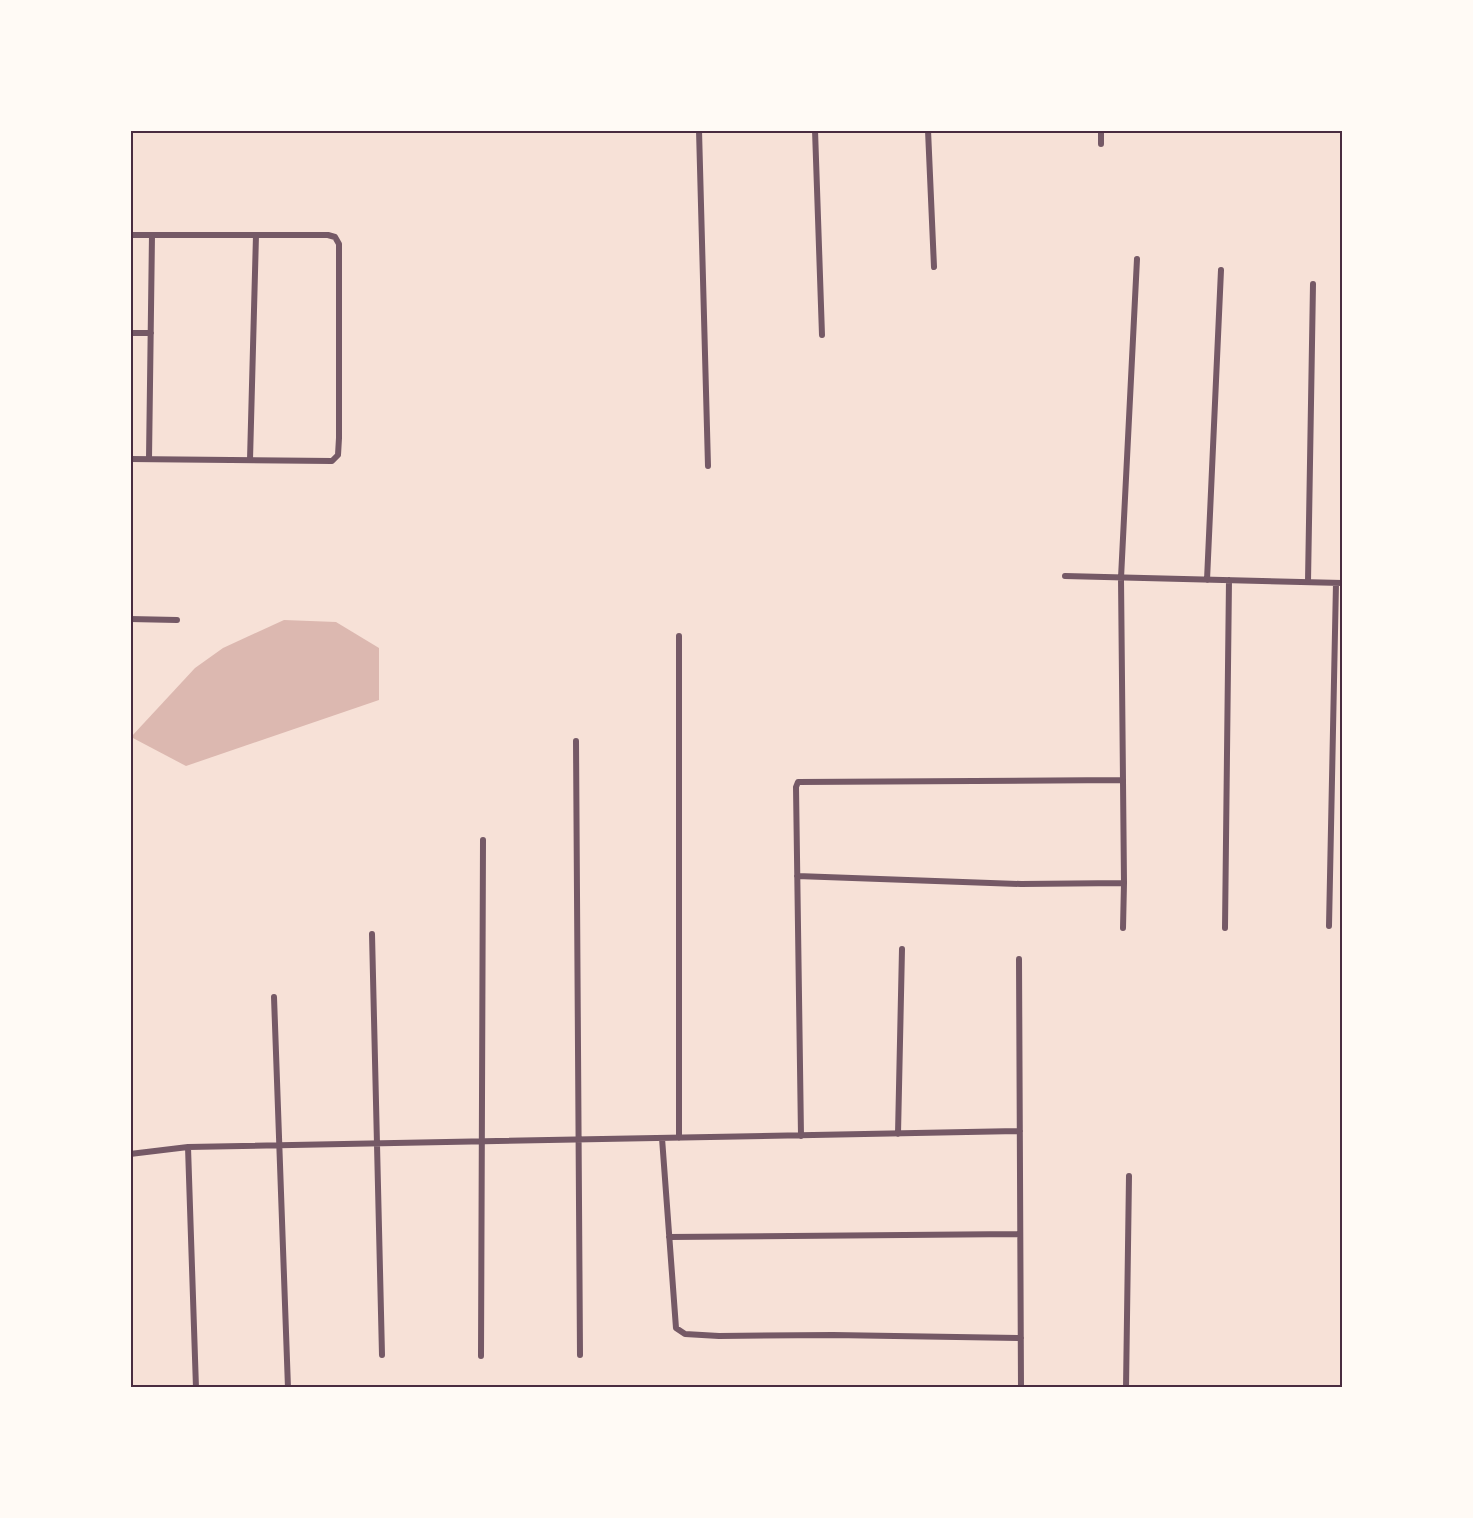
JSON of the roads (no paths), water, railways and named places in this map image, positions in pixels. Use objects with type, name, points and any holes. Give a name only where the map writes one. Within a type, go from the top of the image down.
[{"type":"street","points":[[699,130],[708,466]]},
{"type":"street","points":[[815,130],[822,335]]},
{"type":"street","points":[[928,130],[934,267]]},
{"type":"street","points":[[1101,130],[1101,144]]},
{"type":"street","points":[[130,235],[328,235],[335,237],[339,244],[339,438],[338,455],[333,461],[130,459]]},
{"type":"street","points":[[149,459],[152,235]]},
{"type":"street","points":[[250,460],[256,235]]},
{"type":"street","points":[[1123,928],[1121,578],[1137,259]]},
{"type":"street","points":[[1207,580],[1221,270]]},
{"type":"street","points":[[1308,582],[1313,284]]},
{"type":"street","points":[[130,333],[151,333]]},
{"type":"street","points":[[1065,576],[1339,583],[1329,926]]},
{"type":"street","points":[[1225,928],[1229,580]]},
{"type":"street","points":[[130,619],[177,621]]},
{"type":"street","points":[[679,636],[679,1138]]},
{"type":"street","points":[[576,741],[580,1355]]},
{"type":"street","points":[[801,1136],[796,788],[798,782],[1123,780]]},
{"type":"street","points":[[481,1356],[483,840]]},
{"type":"street","points":[[798,876],[1021,884],[1124,883]]},
{"type":"street","points":[[372,934],[382,1355]]},
{"type":"street","points":[[898,1134],[902,949]]},
{"type":"street","points":[[1019,959],[1021,1388]]},
{"type":"street","points":[[274,998],[288,1388]]},
{"type":"street","points":[[130,1154],[188,1147],[1020,1131]]},
{"type":"street","points":[[662,1138],[676,1328],[685,1334],[1021,1338]]},
{"type":"street","points":[[188,1147],[196,1388]]},
{"type":"street","points":[[1126,1388],[1129,1176]]},
{"type":"street","points":[[669,1237],[1020,1234]]}]
